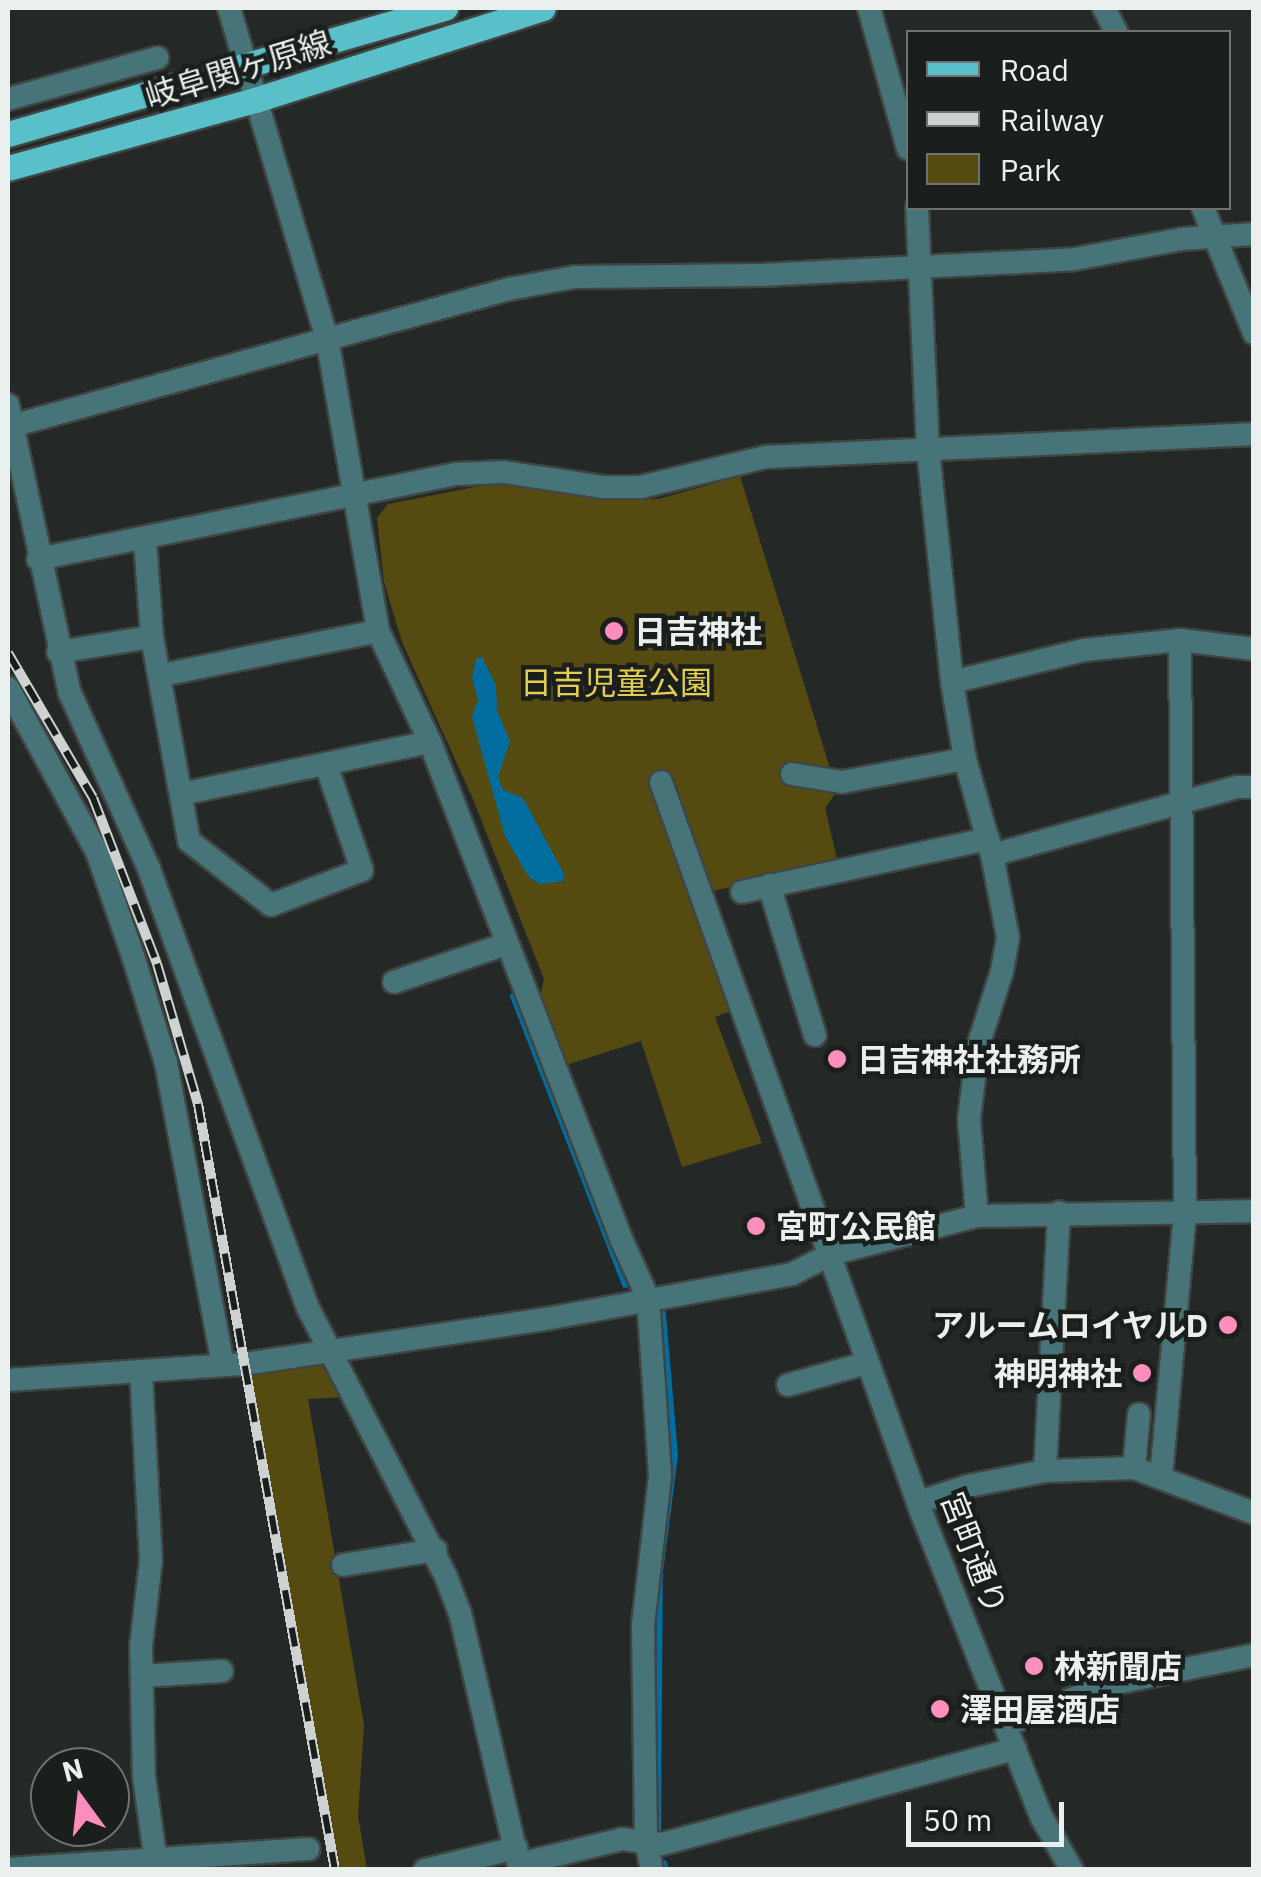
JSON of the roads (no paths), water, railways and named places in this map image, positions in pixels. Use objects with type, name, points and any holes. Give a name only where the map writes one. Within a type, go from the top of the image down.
[{"type":"main road","name":"岐阜関ヶ原線","points":[[8,168],[255,100],[543,8]]},
{"type":"main road","name":"岐阜関ヶ原線","points":[[8,134],[433,9]]},
{"type":"street","points":[[229,8],[327,338],[378,632],[430,742],[648,1298],[660,1476],[642,1625],[646,1842],[652,1870]]},
{"type":"street","points":[[869,8],[906,143]]},
{"type":"street","points":[[8,99],[157,58]]},
{"type":"street","points":[[917,210],[928,449],[952,682],[965,759],[990,847],[1008,937],[1002,971],[978,1046],[970,1119],[977,1216]]},
{"type":"street","points":[[1204,210],[1254,333]]},
{"type":"street","points":[[518,1860],[460,1613],[436,1550],[308,1308],[149,869],[70,693],[9,419],[508,289],[575,277],[762,275],[1075,259],[1217,236],[1254,234]]},
{"type":"street","points":[[38,560],[454,474],[504,472],[602,486],[641,487],[766,457],[1254,434]]},
{"type":"street","points":[[145,540],[152,637],[162,674],[189,840],[271,905],[362,870],[326,764]]},
{"type":"street","points":[[162,674],[378,632]]},
{"type":"street","points":[[58,652],[152,637]]},
{"type":"street","points":[[952,682],[1084,650],[1180,640],[1254,649]]},
{"type":"street","points":[[1161,1476],[1185,1214],[1180,640]]},
{"type":"street","points":[[8,688],[98,852],[134,959],[166,1064],[223,1366]]},
{"type":"street","points":[[182,794],[430,742]]},
{"type":"street","points":[[792,774],[842,782],[965,759]]},
{"type":"street","name":"宮町通り","points":[[661,782],[918,1502],[1042,1818],[1072,1870]]},
{"type":"street","points":[[742,892],[990,847],[1238,787],[1254,788]]},
{"type":"street","points":[[770,885],[815,1035]]},
{"type":"street","points":[[394,982],[506,944]]},
{"type":"street","points":[[8,1380],[223,1366],[331,1354],[792,1274],[832,1254],[977,1216],[1254,1211]]},
{"type":"street","points":[[1045,1471],[1059,1212]]},
{"type":"street","points":[[788,1385],[868,1362]]},
{"type":"street","points":[[141,1371],[151,1560],[142,1676],[144,1777],[156,1865]]},
{"type":"street","points":[[1134,1468],[1139,1414]]},
{"type":"street","points":[[918,1502],[968,1486],[1045,1471],[1134,1468],[1254,1513]]},
{"type":"street","points":[[343,1565],[436,1550]]},
{"type":"street","points":[[1006,1725],[1107,1686],[1254,1655]]},
{"type":"street","points":[[142,1676],[222,1671]]},
{"type":"street","points":[[425,1870],[518,1860],[622,1839],[662,1844],[1015,1749]]},
{"type":"street","points":[[8,1869],[271,1861],[308,1849]]},
{"type":"water","points":[[482,657],[496,685],[497,711],[510,741],[498,777],[503,790],[523,798],[564,874],[563,881],[539,884],[528,876],[505,836],[472,717],[478,700],[472,678],[476,659]]},
{"type":"waterway","points":[[513,996],[625,1285]]},
{"type":"waterway","points":[[658,1833],[660,1572],[675,1455],[663,1314]]},
{"type":"waterway","points":[[664,1863],[666,1870]]},
{"type":"railway","points":[[8,653],[93,798],[157,964],[198,1104],[335,1870]]},
{"type":"place","name":"日吉神社","points":[[614,631]]},
{"type":"place","name":"日吉神社社務所","points":[[837,1059]]},
{"type":"place","name":"宮町公民館","points":[[756,1226]]},
{"type":"place","name":"アルームロイヤルD","points":[[1228,1325]]},
{"type":"place","name":"神明神社","points":[[1142,1373]]},
{"type":"place","name":"林新聞店","points":[[1034,1666]]},
{"type":"place","name":"澤田屋酒店","points":[[940,1709]]},
{"type":"park label","name":"日吉児童公園","points":[[616,682]]}]
